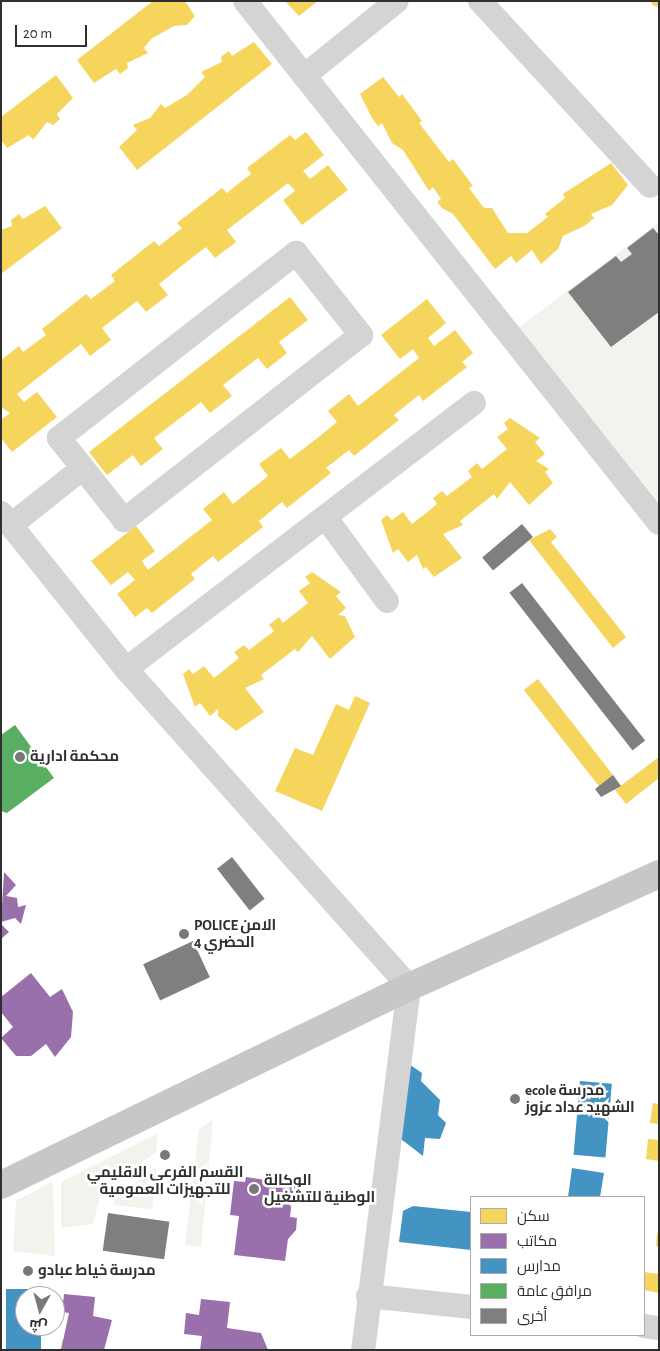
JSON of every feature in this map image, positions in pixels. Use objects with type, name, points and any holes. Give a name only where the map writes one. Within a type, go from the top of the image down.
[{"type":"main road","points":[[1,1186],[409,987],[659,874]]},
{"type":"street","points":[[245,1],[659,523]]},
{"type":"street","points":[[304,76],[397,1]]},
{"type":"street","points":[[480,1],[650,186]]},
{"type":"street","points":[[296,253],[361,335],[124,520],[83,468],[59,438],[296,253]]},
{"type":"street","points":[[126,669],[474,403]]},
{"type":"street","points":[[83,468],[6,519],[126,669],[409,987],[368,1296],[363,1350]]},
{"type":"street","points":[[326,518],[387,600]]},
{"type":"street","points":[[368,1296],[470,1307]]},
{"type":"street","points":[[645,1326],[659,1328]]},
{"type":"shaded area","points":[[659,222],[659,502],[518,328]]},
{"type":"shaded area","points":[[213,1120],[201,1247],[185,1245],[199,1129]]},
{"type":"shaded area","points":[[158,1133],[156,1152],[101,1193],[93,1224],[61,1228],[61,1182]]},
{"type":"shaded area","points":[[157,1166],[152,1209],[113,1205],[115,1199]]},
{"type":"shaded area","points":[[53,1181],[55,1256],[13,1251],[16,1201]]},
{"type":"building: سكن","points":[[153,1],[185,1],[195,16],[187,25],[174,26],[151,39],[144,48],[148,53],[127,63],[128,68],[120,74],[116,69],[94,83],[77,60]]},
{"type":"building: سكن","points":[[285,1],[318,1],[299,16]]},
{"type":"building: سكن","points":[[650,1],[659,1],[659,7],[654,6]]},
{"type":"building: سكن","points":[[254,42],[272,64],[137,170],[119,147],[137,130],[133,125],[150,118],[161,104],[165,108],[187,95],[205,77],[201,72],[222,62],[221,57],[229,51],[232,56]]},
{"type":"building: سكن","points":[[56,75],[73,98],[57,114],[60,119],[53,125],[47,122],[33,140],[29,135],[7,148],[1,140],[1,117]]},
{"type":"building: سكن","points":[[383,77],[399,97],[402,94],[422,121],[419,123],[449,162],[453,159],[473,186],[469,188],[484,208],[492,208],[508,233],[527,233],[548,217],[545,214],[565,198],[563,194],[611,163],[628,185],[612,205],[591,214],[594,218],[586,225],[563,236],[558,249],[541,264],[532,250],[516,263],[511,256],[495,269],[453,214],[442,208],[437,202],[441,199],[433,187],[429,191],[403,150],[392,143],[382,123],[378,126],[372,118],[360,94]]},
{"type":"building: سكن","points":[[306,132],[324,155],[303,171],[310,179],[328,165],[348,190],[302,225],[283,200],[295,191],[288,183],[227,230],[236,242],[215,258],[206,247],[159,284],[168,295],[146,312],[137,301],[102,328],[111,340],[90,356],[81,344],[17,394],[24,402],[37,392],[57,417],[12,452],[1,438],[1,420],[10,413],[1,407],[1,360],[19,346],[23,352],[46,335],[42,329],[86,294],[91,299],[115,281],[111,275],[154,241],[159,246],[182,228],[177,223],[222,188],[227,193],[251,174],[247,168],[290,135],[295,140]]},
{"type":"building: سكن","points":[[45,206],[62,228],[1,274],[1,230],[12,226],[11,220],[19,214],[23,219]]},
{"type":"building: سكن","points":[[290,297],[308,320],[279,342],[287,353],[267,369],[258,358],[223,385],[232,396],[210,413],[201,402],[154,438],[163,449],[141,466],[133,455],[107,475],[89,452]]},
{"type":"building: سكن","points":[[427,299],[446,323],[428,338],[434,346],[455,330],[473,353],[462,362],[467,367],[423,401],[419,395],[394,415],[399,420],[354,456],[349,450],[326,468],[331,473],[287,508],[282,502],[259,521],[263,527],[218,562],[213,556],[191,574],[195,579],[152,613],[147,608],[135,617],[117,594],[135,580],[128,572],[111,585],[91,561],[136,526],[155,551],[142,561],[148,570],[212,520],[203,509],[224,492],[233,504],[268,476],[259,464],[281,448],[290,459],[337,422],[328,411],[349,394],[358,406],[419,358],[413,349],[400,359],[381,335]]},
{"type":"building: سكن","points":[[510,418],[540,438],[535,442],[545,454],[536,461],[549,469],[545,472],[553,483],[529,505],[510,482],[497,499],[494,494],[460,521],[463,525],[443,534],[462,558],[434,577],[426,567],[423,569],[417,555],[408,562],[398,549],[393,553],[381,520],[387,515],[392,520],[403,512],[412,524],[437,504],[433,498],[442,491],[447,496],[472,477],[468,471],[477,463],[482,469],[507,449],[497,437],[508,429],[504,423]]},
{"type":"building: سكن","points":[[550,529],[557,537],[551,542],[626,637],[613,648],[529,540]]},
{"type":"building: سكن","points":[[312,572],[341,592],[336,596],[346,608],[338,615],[345,616],[355,637],[330,659],[312,636],[298,652],[295,649],[261,675],[264,679],[245,688],[264,712],[236,731],[218,716],[218,709],[210,716],[200,703],[195,707],[183,674],[189,669],[193,674],[204,666],[214,678],[239,658],[234,652],[244,645],[249,650],[274,631],[269,625],[279,617],[283,623],[308,603],[299,591],[310,583],[305,577]]},
{"type":"building: سكن","points":[[538,679],[613,775],[599,786],[524,690]]},
{"type":"building: سكن","points":[[355,696],[370,703],[322,811],[275,791],[295,748],[313,755],[336,704],[349,710]]},
{"type":"building: سكن","points":[[659,757],[659,778],[626,804],[615,790]]},
{"type":"building: سكن","points":[[653,1103],[659,1104],[659,1124],[650,1123]]},
{"type":"building: سكن","points":[[648,1139],[659,1140],[659,1161],[646,1159]]},
{"type":"building: سكن","points":[[657,1233],[659,1233],[659,1247],[656,1246]]},
{"type":"building: سكن","points":[[645,1272],[659,1274],[659,1293],[645,1290]]},
{"type":"building: سكن","points":[[62,1340],[78,1342],[77,1350],[61,1350]]},
{"type":"building: مكاتب","points":[[4,872],[16,885],[6,896],[17,898],[18,907],[26,905],[21,924],[15,918],[1,922]]},
{"type":"building: مكاتب","points":[[1,924],[9,932],[1,939]]},
{"type":"building: مكاتب","points":[[31,973],[50,997],[62,989],[73,1012],[71,1037],[55,1057],[46,1044],[31,1056],[16,1056],[1,1038],[13,1027],[1,1012],[1,997]]},
{"type":"building: مكاتب","points":[[246,1177],[294,1184],[290,1217],[297,1218],[296,1230],[288,1239],[285,1261],[234,1255],[239,1216],[230,1215],[234,1181],[245,1182]]},
{"type":"building: مكاتب","points":[[65,1294],[95,1297],[93,1316],[112,1320],[104,1350],[61,1350],[69,1313],[65,1312]]},
{"type":"building: مكاتب","points":[[201,1299],[230,1302],[227,1328],[261,1333],[268,1350],[200,1350],[202,1336],[184,1334],[186,1313],[199,1315]]},
{"type":"building: مدارس","points":[[406,1062],[422,1073],[421,1081],[440,1100],[438,1115],[446,1123],[440,1139],[425,1138],[423,1156],[397,1136]]},
{"type":"building: مدارس","points":[[580,1081],[612,1084],[605,1158],[574,1155]]},
{"type":"building: مدارس","points":[[572,1168],[604,1173],[600,1196],[568,1196]]},
{"type":"building: مدارس","points":[[413,1206],[470,1212],[470,1250],[399,1242],[403,1211]]},
{"type":"building: مدارس","points":[[6,1289],[15,1289],[15,1336],[41,1336],[41,1350],[6,1350]]},
{"type":"building: مرافق عامة","name":"محكمة ادارية","points":[[15,725],[54,778],[7,813],[1,811],[1,735]]},
{"type":"building: أخرى","points":[[653,228],[659,235],[659,312],[611,347],[568,292],[616,256],[621,262],[632,254],[627,248]]},
{"type":"building: أخرى","points":[[522,524],[533,537],[493,570],[482,557]]},
{"type":"building: أخرى","points":[[522,583],[645,741],[633,750],[509,593]]},
{"type":"building: أخرى","points":[[613,775],[621,786],[601,797],[595,789]]},
{"type":"building: أخرى","points":[[232,857],[265,899],[250,910],[217,869]]},
{"type":"building: أخرى","points":[[193,941],[210,977],[160,1000],[143,964]]},
{"type":"building: أخرى","points":[[108,1213],[169,1222],[164,1259],[103,1251]]},
{"type":"place","name":"محكمة ادارية","points":[[20,757]]},
{"type":"place","name":"POLICE الامن الحضري 4","points":[[184,934]]},
{"type":"place","name":"ecole مدرسة الشهيد عداد عزوز","points":[[515,1099]]},
{"type":"place","name":"القسم الفرعي الاقليمي للتجهيزات العمومية","points":[[165,1155]]},
{"type":"place","name":"الوكالة الوطنية للتشغيل","points":[[254,1189]]},
{"type":"place","name":"مدرسة خياط عبادو","points":[[28,1271]]}]
